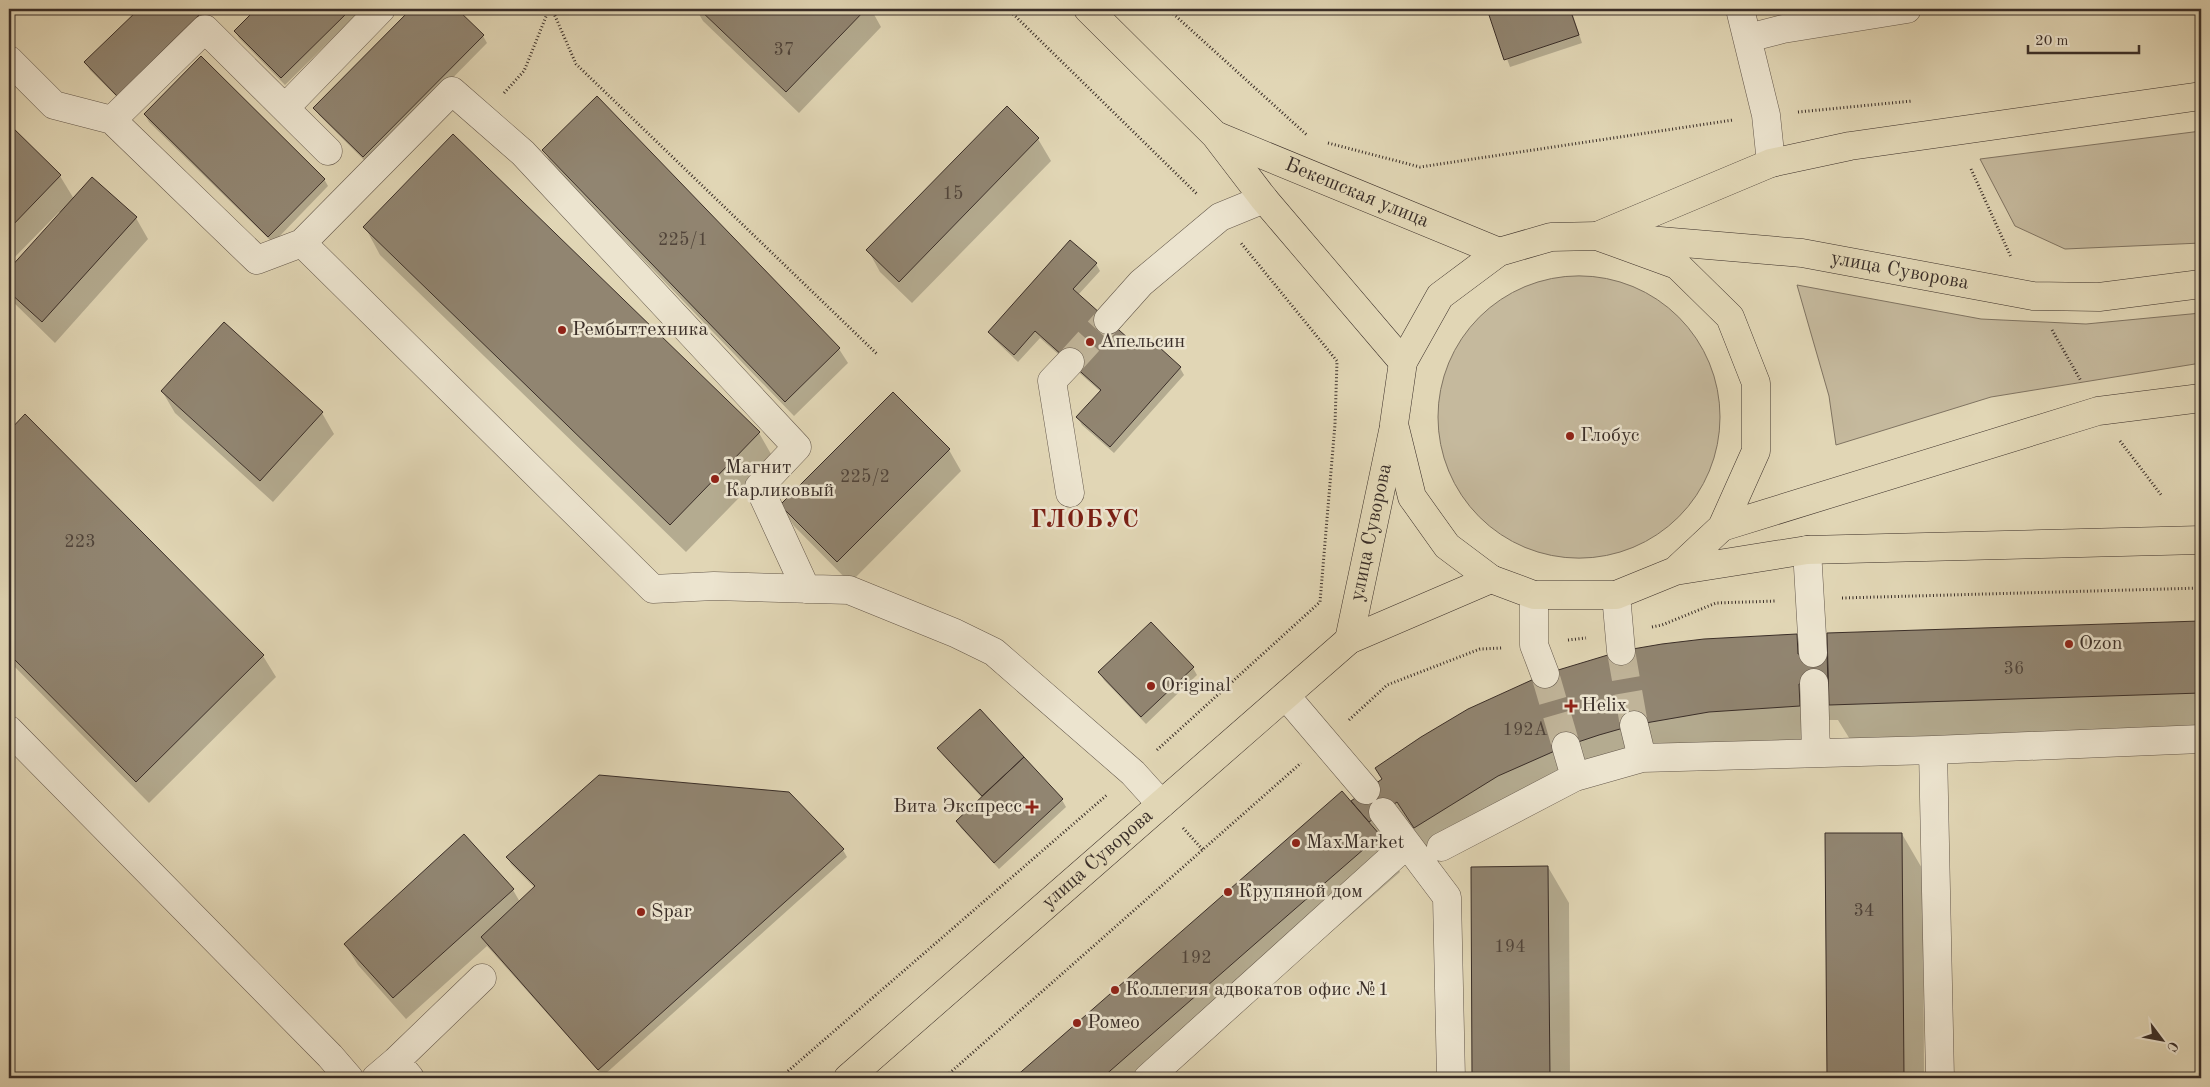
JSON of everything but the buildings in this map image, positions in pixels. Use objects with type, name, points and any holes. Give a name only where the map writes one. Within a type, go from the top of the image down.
[{"type":"main road","name":"Бекешская улица","points":[[1088,9],[1215,135],[1264,199],[1403,362]]},
{"type":"main road","points":[[1597,236],[1771,163],[1850,146],[2201,96]]},
{"type":"main road","name":"Бекешская улица","points":[[1215,135],[1499,252]]},
{"type":"main road","points":[[1403,362],[1440,296],[1499,252],[1551,236],[1597,236],[1678,265],[1730,317],[1756,383],[1756,451],[1722,527],[1675,571]]},
{"type":"main road","name":"улица Суворова","points":[[1597,236],[1802,254],[2033,296],[2099,297],[2201,284]]},
{"type":"main road","name":"улица Суворова","points":[[1349,640],[1394,424],[1403,362]]},
{"type":"main road","points":[[1722,527],[2098,411],[2201,398]]},
{"type":"main road","points":[[1394,424],[1412,497],[1447,546],[1491,579],[1534,595],[1616,595],[1675,571],[1807,550],[2201,540]]},
{"type":"main road","name":"улица Суворова","points":[[848,1078],[1349,640],[1491,579]]},
{"type":"street","points":[[285,108],[381,9]]},
{"type":"street","points":[[1740,9],[1766,115],[1771,163]]},
{"type":"street","points":[[1748,38],[1783,29],[1906,9]]},
{"type":"street","points":[[112,120],[205,29],[328,151]]},
{"type":"street","points":[[9,60],[54,105],[112,120],[257,260],[302,243],[452,91],[523,152],[798,447],[758,487],[806,589]]},
{"type":"street","points":[[1108,320],[1141,283],[1220,218],[1264,199]]},
{"type":"street","points":[[302,243],[653,589],[714,586],[849,590],[955,633],[994,652],[1133,772],[1161,804]]},
{"type":"street","points":[[1070,362],[1052,381],[1070,493]]},
{"type":"street","points":[[1807,550],[1813,653]]},
{"type":"street","points":[[1534,595],[1534,645],[1545,674]]},
{"type":"street","points":[[1616,595],[1620,642]]},
{"type":"street","points":[[1814,683],[1816,753]]},
{"type":"street","points":[[1286,696],[1366,790]]},
{"type":"street","points":[[1634,725],[1642,758]]},
{"type":"street","points":[[9,730],[323,1048],[349,1078]]},
{"type":"street","points":[[1441,847],[1575,777],[1642,758],[1933,750],[2201,739]]},
{"type":"street","points":[[1566,746],[1575,777]]},
{"type":"street","points":[[1933,750],[1940,1078]]},
{"type":"street","points":[[1383,812],[1447,897],[1451,1078]]},
{"type":"street","points":[[1148,1078],[1406,845]]},
{"type":"street","points":[[394,1073],[482,978]]},
{"type":"path","points":[[482,117],[524,72],[551,9]]},
{"type":"path","points":[[551,9],[576,64],[877,354]]},
{"type":"path","points":[[780,1078],[1133,772],[1320,602],[1335,424],[1337,361],[1220,218],[1008,9]]},
{"type":"path","points":[[1168,9],[1312,139]]},
{"type":"path","points":[[1320,141],[1420,167],[1766,115],[1916,100]]},
{"type":"path","points":[[1971,169],[2004,244]]},
{"type":"path","points":[[2098,411],[2162,496]]},
{"type":"path","points":[[944,1078],[1387,685],[1480,649],[1620,642],[1716,603],[2201,588]]},
{"type":"shaded area","points":[[2201,131],[2201,243],[2065,249],[2015,226],[1980,159]]},
{"type":"shaded area","points":[[1579,276],[1607,279],[1633,287],[1657,300],[1679,317],[1696,339],[1709,363],[1717,389],[1720,417],[1717,445],[1709,471],[1696,495],[1679,517],[1657,534],[1633,547],[1607,555],[1579,558],[1551,555],[1525,547],[1501,534],[1479,517],[1462,495],[1449,471],[1441,445],[1438,417],[1441,389],[1449,363],[1462,339],[1479,317],[1501,300],[1525,287],[1551,279]]},
{"type":"shaded area","points":[[1797,285],[1981,319],[2086,324],[2201,313],[2201,363],[1991,397],[1836,445],[1829,396]]},
{"type":"tunnel","points":[[1070,362],[1108,320]]},
{"type":"tunnel","points":[[1621,651],[1634,725]]},
{"type":"tunnel","points":[[1545,674],[1566,746]]},
{"type":"place","name":"Рембыттехника","points":[[562,330]]},
{"type":"place","name":"Апельсин","points":[[1090,342]]},
{"type":"place","name":"Глобус","points":[[1570,436]]},
{"type":"place","name":"Магнит Карликовый","points":[[715,479]]},
{"type":"place","name":"Ozon","points":[[2069,644]]},
{"type":"place","name":"Original","points":[[1151,686]]},
{"type":"place","name":"Helix","points":[[1571,706]]},
{"type":"place","name":"Вита Экспресс","points":[[1032,807]]},
{"type":"place","name":"MaxMarket","points":[[1296,843]]},
{"type":"place","name":"Крупяной дом","points":[[1228,892]]},
{"type":"place","name":"Spar","points":[[641,912]]},
{"type":"place","name":"Коллегия адвокатов офис №1","points":[[1115,990]]},
{"type":"place","name":"Ромео","points":[[1077,1023]]},
{"type":"district","name":"ГЛОБУС","points":[[1085,520]]}]
